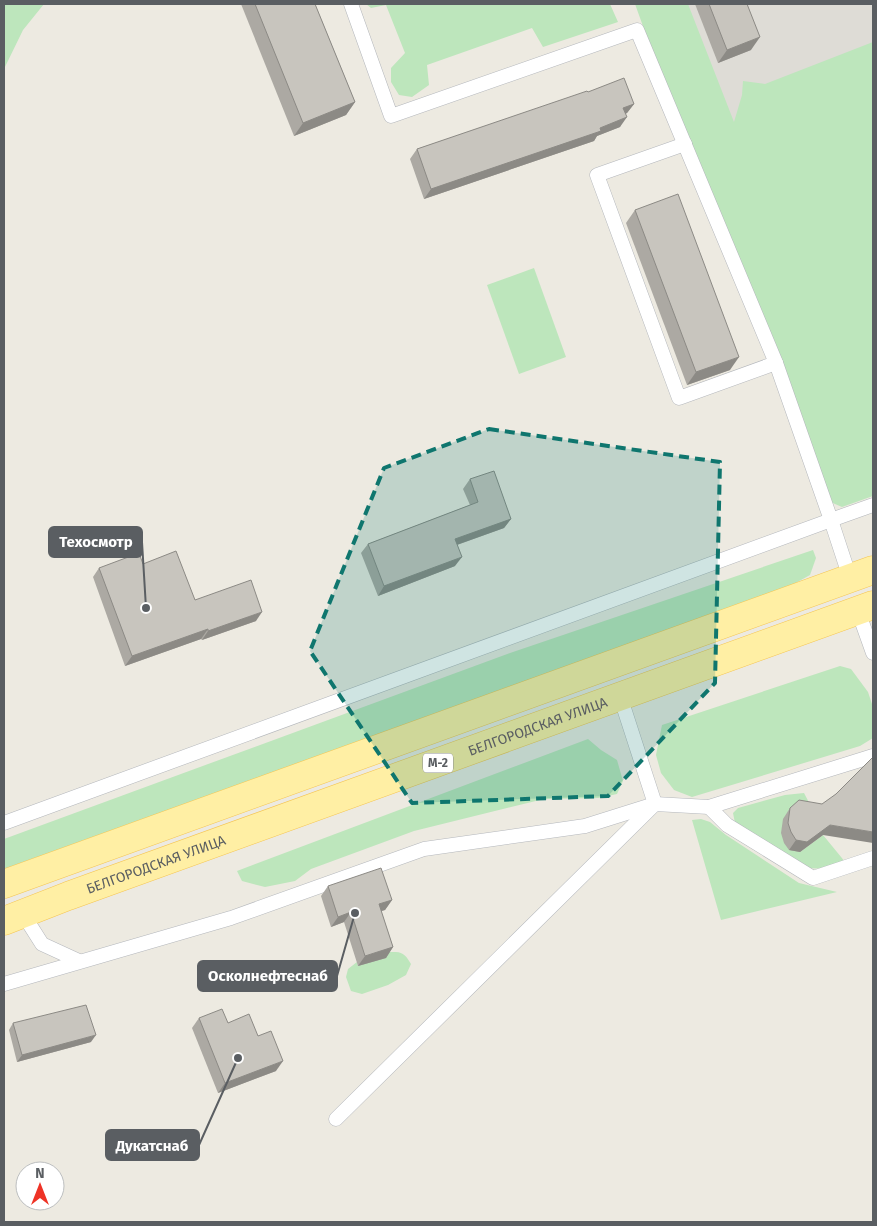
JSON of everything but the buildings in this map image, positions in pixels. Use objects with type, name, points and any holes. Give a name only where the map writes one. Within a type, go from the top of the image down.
[{"type":"main road","name":"М-2","points":[[4,884],[862,574]]},
{"type":"main road","name":"БЕЛГОРОДСКАЯ УЛИЦА","points":[[14,917],[866,608]]},
{"type":"lane","points":[[351,4],[391,116],[637,30],[776,363],[831,520],[862,574]]},
{"type":"lane","points":[[684,144],[597,175],[678,398],[776,363]]},
{"type":"lane","points":[[4,823],[873,505]]},
{"type":"lane","points":[[866,608],[873,654]]},
{"type":"lane","points":[[620,696],[655,804]]},
{"type":"lane","points":[[4,984],[231,918],[424,849],[584,826],[655,804],[709,807],[873,756]]},
{"type":"lane","points":[[336,1119],[655,804]]},
{"type":"lane","points":[[709,807],[727,825],[813,878],[873,858]]},
{"type":"lane","points":[[57,864],[68,896]]},
{"type":"lane","points":[[14,917],[42,944],[80,961]]},
{"type":"highlighted area","points":[[489,429],[720,462],[715,683],[608,796],[412,803],[310,651],[384,468]]},
{"type":"shaded area","points":[[669,4],[873,4],[873,494]]},
{"type":"green space","points":[[4,4],[44,4],[23,30],[4,69]]},
{"type":"green space","points":[[366,4],[610,4],[618,22],[543,47],[532,28],[427,65],[429,85],[412,97],[399,95],[391,82],[391,68],[405,53],[386,5],[371,8]]},
{"type":"green space","points":[[635,4],[688,4],[734,122],[742,95],[743,81],[765,84],[873,42],[873,496],[842,507],[828,501]]},
{"type":"green space","points":[[534,268],[566,357],[519,374],[487,285]]},
{"type":"green space","points":[[813,550],[816,558],[810,575],[792,585],[4,869],[4,839],[513,652]]},
{"type":"green space","points":[[840,666],[851,669],[868,692],[873,707],[873,738],[860,746],[692,797],[674,790],[661,773],[656,755],[662,725]]},
{"type":"green space","points":[[588,739],[617,760],[623,781],[617,794],[598,798],[544,799],[414,831],[311,869],[295,881],[265,887],[242,881],[237,871]]},
{"type":"green space","points":[[804,793],[815,814],[800,852],[823,835],[846,863],[828,869],[807,868],[735,823],[733,813],[738,808],[785,795]]},
{"type":"green space","points":[[701,819],[710,822],[726,835],[799,883],[837,892],[721,920],[692,820]]},
{"type":"green space","points":[[384,952],[397,952],[406,956],[411,964],[406,975],[388,985],[362,994],[351,991],[346,977],[348,969],[357,962],[358,966]]},
{"type":"place","name":"Техосмотр","points":[[146,608]]},
{"type":"place","name":"Осколнефтеснаб","points":[[355,913]]},
{"type":"place","name":"Дукатснаб","points":[[238,1058]]}]
